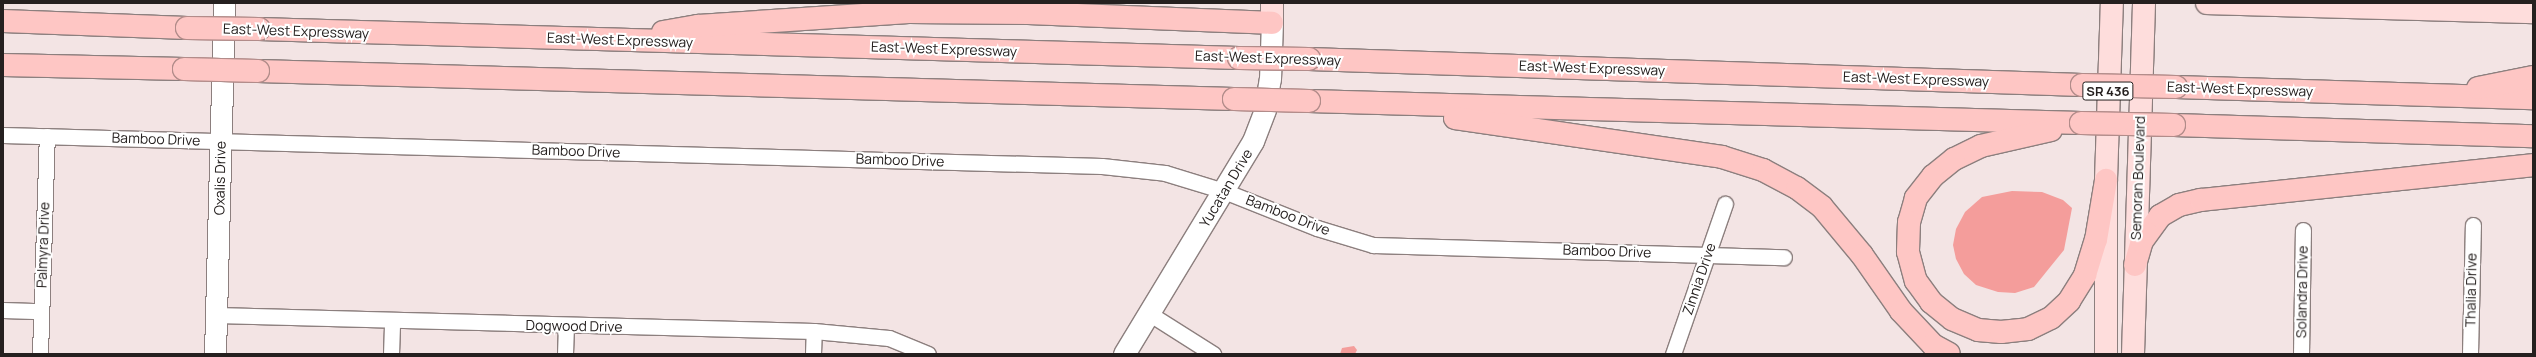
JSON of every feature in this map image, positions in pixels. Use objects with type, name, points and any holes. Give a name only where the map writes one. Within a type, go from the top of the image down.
[{"type":"highway","points":[[616,40],[698,26],[909,12],[1272,13]]},
{"type":"highway","name":"East-West Expressway","points":[[3,21],[187,28],[1309,59],[2082,85],[2533,98]]},
{"type":"highway","points":[[3,65],[2533,136]]},
{"type":"highway","points":[[2452,95],[2533,77]]},
{"type":"highway","points":[[1341,102],[1605,138],[1722,157],[1763,170],[1797,188],[1822,207],[1862,255],[1901,311],[1933,345],[1949,354]]},
{"type":"highway","points":[[2081,123],[1981,146],[1954,159],[1933,176],[1916,198],[1909,222],[1908,252],[1916,281],[1931,302],[1952,319],[1978,330],[2002,332],[2028,329],[2051,318],[2069,301],[2085,275],[2096,240],[2106,180]]},
{"type":"highway","points":[[2135,265],[2142,240],[2160,216],[2179,205],[2200,200],[2533,165]]},
{"type":"main road","name":"SR 436","points":[[2106,354],[2106,180],[2112,3]]},
{"type":"main road","name":"Semoran Boulevard","points":[[2133,354],[2144,3]]},
{"type":"main road","points":[[2207,3],[2533,12]]},
{"type":"street","name":"Oxalis Drive","points":[[215,354],[224,3]]},
{"type":"street","name":"Yucatan Drive","points":[[1124,354],[1150,314],[1253,141],[1265,109],[1270,79],[1272,13]]},
{"type":"street","name":"Bamboo Drive","points":[[3,135],[1102,166],[1165,173],[1224,191],[1317,228],[1373,244],[1784,256]]},
{"type":"street","name":"Palmyra Drive","points":[[40,354],[47,136]]},
{"type":"street","name":"Zinnia Drive","points":[[1673,354],[1725,204]]},
{"type":"street","name":"Thalia Drive","points":[[2470,354],[2473,225]]},
{"type":"street","name":"Solandra Drive","points":[[2301,354],[2303,230]]},
{"type":"street","points":[[3,310],[41,311]]},
{"type":"street","points":[[1150,314],[1213,354]]},
{"type":"street","name":"Dogwood Drive","points":[[216,315],[566,326],[814,331],[889,338],[928,354]]},
{"type":"street","points":[[391,354],[392,321]]},
{"type":"street","points":[[565,354],[566,326]]},
{"type":"street","points":[[813,354],[814,331]]},
{"type":"shaded area","points":[[2012,191],[2042,192],[2063,200],[2072,208],[2064,250],[2034,287],[2015,293],[1998,292],[1976,285],[1964,274],[1956,259],[1953,245],[1956,229],[1965,212],[1982,197]]},
{"type":"shaded area","points":[[1354,346],[1357,350],[1355,354],[1340,354],[1342,348]]}]
